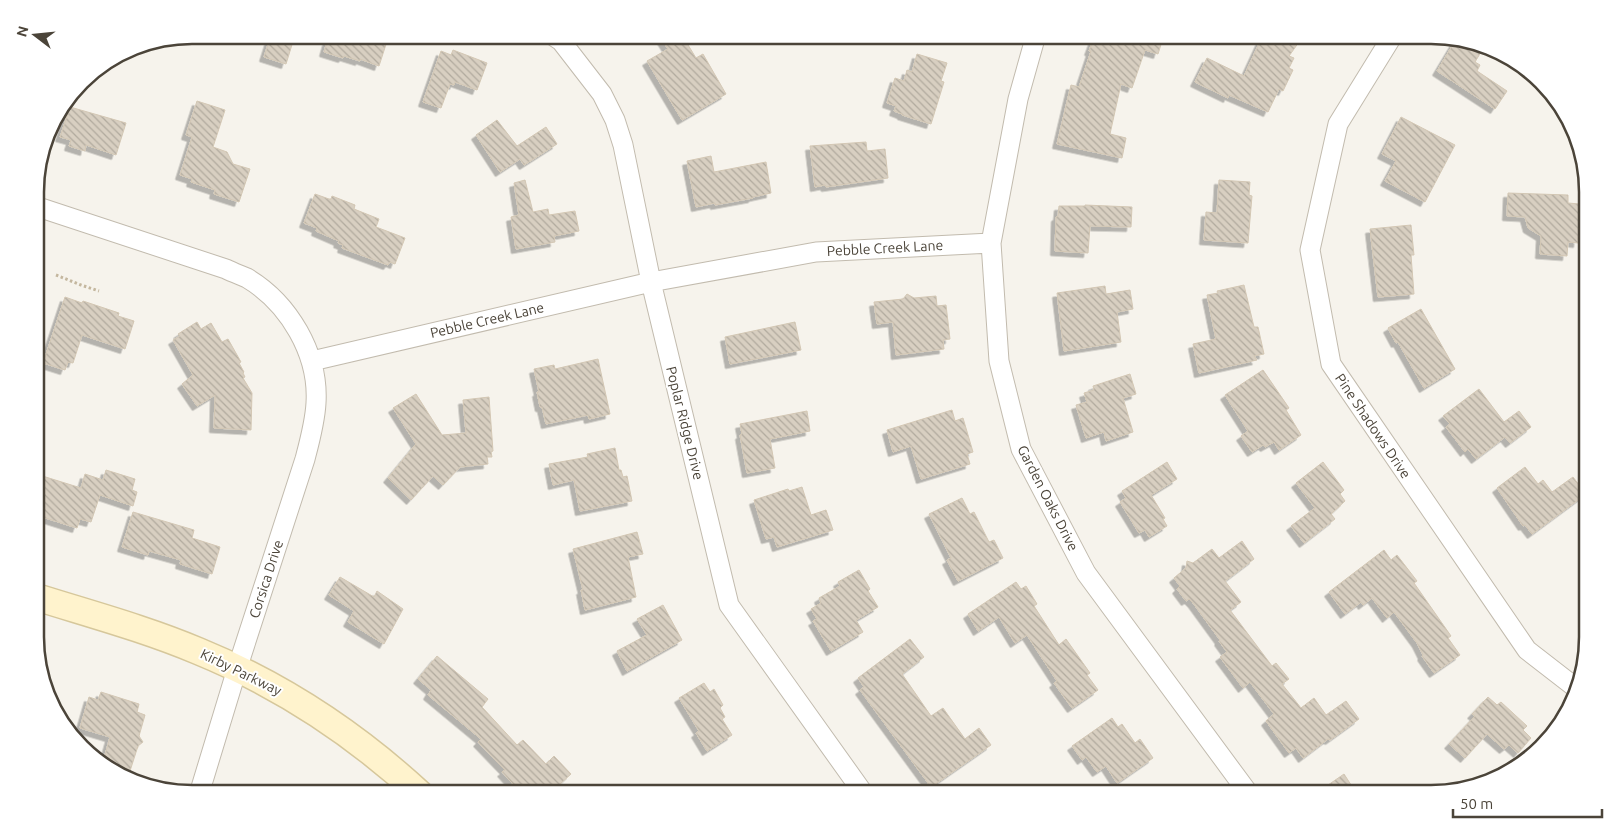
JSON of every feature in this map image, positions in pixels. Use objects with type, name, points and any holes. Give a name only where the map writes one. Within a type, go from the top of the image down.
[{"type":"main road","name":"Kirby Parkway","points":[[44,600],[158,636],[199,651],[237,669],[292,698],[353,737],[411,785]]},
{"type":"street","name":"Poplar Ridge Drive","points":[[565,44],[602,94],[615,120],[623,145],[651,282],[729,605],[858,785]]},
{"type":"street","name":"Garden Oaks Drive","points":[[1033,44],[1018,99],[991,243],[999,361],[1022,449],[1086,573],[1242,785]]},
{"type":"street","name":"Pine Shadows Drive","points":[[1387,44],[1338,124],[1310,250],[1331,364],[1527,650],[1571,684]]},
{"type":"street","points":[[44,209],[226,269],[247,279],[268,295],[284,311],[300,332],[312,362]]},
{"type":"street","name":"Pebble Creek Lane","points":[[312,362],[651,282],[816,252],[991,243]]},
{"type":"street","name":"Corsica Drive","points":[[202,785],[313,430],[316,401],[312,362]]},
{"type":"path","points":[[56,274],[99,291]]},
{"type":"building","points":[[268,44],[292,44],[286,64],[264,57]]},
{"type":"building","points":[[326,44],[386,44],[379,66],[360,59],[360,61],[344,56],[343,58],[324,52]]},
{"type":"building","points":[[665,44],[687,44],[696,58],[703,54],[726,94],[682,120],[647,61],[668,49]]},
{"type":"building","points":[[1092,44],[1161,44],[1158,54],[1145,50],[1132,88],[1121,84],[1110,134],[1126,138],[1122,158],[1057,144],[1071,85],[1079,87],[1091,51],[1089,51]]},
{"type":"building","points":[[1259,44],[1298,44],[1289,56],[1294,58],[1289,68],[1293,70],[1283,91],[1279,89],[1268,112],[1229,95],[1228,98],[1195,82],[1207,58],[1244,76]]},
{"type":"building","points":[[1452,45],[1469,49],[1481,53],[1475,62],[1480,65],[1477,71],[1507,91],[1495,109],[1437,71]]},
{"type":"building","points":[[453,50],[487,63],[477,90],[455,82],[454,85],[450,84],[441,108],[423,102],[441,51],[451,55]]},
{"type":"building","points":[[917,54],[947,63],[941,81],[944,82],[931,124],[902,115],[894,111],[896,106],[887,103],[895,78],[904,81],[907,70],[912,72]]},
{"type":"building","points":[[197,101],[225,110],[213,147],[227,152],[233,164],[250,169],[239,202],[214,194],[215,190],[191,182],[192,179],[180,175],[192,137],[186,135]]},
{"type":"building","points":[[71,107],[126,123],[116,155],[86,145],[85,151],[69,146],[71,140],[60,137]]},
{"type":"building","points":[[1401,117],[1455,145],[1425,202],[1385,181],[1396,161],[1382,154]]},
{"type":"building","points":[[497,120],[517,146],[546,127],[557,144],[524,165],[520,159],[500,172],[476,135]]},
{"type":"building","points":[[866,142],[867,151],[885,149],[888,178],[815,187],[810,146]]},
{"type":"building","points":[[711,156],[714,172],[766,162],[771,193],[753,198],[696,207],[687,161]]},
{"type":"building","points":[[525,180],[533,212],[548,209],[549,215],[575,211],[579,231],[554,236],[555,242],[516,249],[511,217],[519,215],[514,183]]},
{"type":"building","points":[[1219,180],[1250,182],[1249,195],[1252,196],[1248,243],[1204,240],[1206,212],[1217,213]]},
{"type":"building","points":[[1508,193],[1568,195],[1568,203],[1579,204],[1578,243],[1568,242],[1567,256],[1540,254],[1541,236],[1528,228],[1525,217],[1507,216]]},
{"type":"building","points":[[315,194],[329,199],[332,196],[355,205],[354,209],[379,219],[376,227],[405,238],[395,264],[390,262],[388,265],[342,248],[343,245],[338,243],[339,241],[316,231],[317,228],[304,223]]},
{"type":"building","points":[[1059,206],[1132,207],[1131,227],[1090,226],[1088,253],[1055,251],[1056,217],[1058,216]]},
{"type":"building","points":[[1411,225],[1414,255],[1411,255],[1414,294],[1378,297],[1370,229]]},
{"type":"building","points":[[1244,285],[1254,327],[1258,327],[1264,354],[1254,356],[1257,360],[1199,373],[1193,344],[1216,339],[1207,295]]},
{"type":"building","points":[[1105,286],[1106,294],[1130,290],[1133,309],[1117,312],[1121,342],[1064,351],[1057,293]]},
{"type":"building","points":[[907,294],[914,298],[936,296],[937,306],[946,305],[950,339],[943,340],[944,349],[896,355],[893,322],[877,324],[874,302],[903,299]]},
{"type":"building","points":[[65,297],[119,313],[118,316],[134,321],[125,349],[82,335],[73,363],[68,362],[65,370],[44,363]]},
{"type":"building","points":[[1421,309],[1455,369],[1424,388],[1388,328]]},
{"type":"building","points":[[197,322],[201,329],[211,323],[222,342],[228,339],[241,362],[239,363],[245,377],[243,378],[252,393],[251,430],[214,428],[215,395],[197,406],[182,384],[193,375],[173,340],[180,336],[178,334]]},
{"type":"building","points":[[795,322],[801,350],[730,364],[725,337]]},
{"type":"building","points":[[598,359],[610,414],[589,419],[588,415],[546,424],[542,407],[540,407],[534,369],[554,365],[555,369]]},
{"type":"building","points":[[1263,370],[1289,408],[1286,410],[1301,435],[1279,450],[1274,442],[1265,447],[1263,445],[1252,452],[1241,436],[1248,431],[1225,395]]},
{"type":"building","points":[[1130,374],[1136,394],[1123,398],[1133,432],[1106,441],[1104,432],[1086,438],[1076,405],[1087,402],[1084,393],[1094,390],[1093,386]]},
{"type":"building","points":[[1479,389],[1504,422],[1519,411],[1531,427],[1510,443],[1505,437],[1476,459],[1468,449],[1465,452],[1446,427],[1450,424],[1443,416]]},
{"type":"building","points":[[416,394],[442,435],[466,433],[463,400],[489,397],[493,451],[491,452],[492,457],[487,457],[488,464],[460,467],[443,485],[433,476],[411,500],[388,478],[416,444],[393,408]]},
{"type":"building","points":[[952,410],[955,421],[963,418],[973,452],[967,454],[970,464],[921,479],[911,446],[893,452],[887,430]]},
{"type":"building","points":[[807,411],[810,431],[770,439],[775,468],[747,473],[740,435],[742,434],[740,424]]},
{"type":"building","points":[[615,448],[619,470],[621,470],[623,477],[627,476],[632,501],[580,511],[574,480],[553,485],[549,464],[588,457],[587,454]]},
{"type":"building","points":[[1167,462],[1177,479],[1151,495],[1165,518],[1163,519],[1167,526],[1149,537],[1145,530],[1139,533],[1120,502],[1126,498],[1122,491]]},
{"type":"building","points":[[1323,462],[1344,490],[1340,494],[1345,501],[1331,514],[1335,519],[1304,543],[1291,526],[1315,508],[1296,483]]},
{"type":"building","points":[[1525,467],[1538,484],[1543,480],[1552,492],[1573,477],[1579,485],[1579,499],[1532,534],[1525,525],[1523,526],[1497,488]]},
{"type":"building","points":[[106,470],[135,479],[132,490],[137,492],[133,506],[100,495],[91,522],[80,519],[77,528],[44,518],[44,476],[81,488],[85,474],[103,480]]},
{"type":"building","points":[[802,487],[811,515],[826,510],[833,530],[777,547],[774,537],[766,539],[754,500],[788,489],[789,491]]},
{"type":"building","points":[[962,498],[970,514],[974,512],[989,542],[994,540],[1003,558],[958,581],[947,560],[951,558],[929,514]]},
{"type":"building","points":[[133,512],[194,530],[192,538],[220,547],[212,574],[180,564],[181,560],[149,551],[148,555],[122,547]]},
{"type":"building","points":[[637,532],[643,554],[628,557],[636,597],[585,610],[581,590],[583,590],[573,549]]},
{"type":"building","points":[[1242,541],[1254,559],[1225,581],[1241,602],[1230,610],[1272,666],[1276,663],[1289,679],[1282,684],[1301,708],[1314,698],[1326,715],[1346,701],[1359,719],[1303,758],[1296,748],[1289,753],[1266,721],[1274,714],[1250,682],[1243,688],[1220,657],[1227,652],[1220,640],[1193,603],[1189,599],[1186,601],[1177,589],[1180,586],[1174,578],[1186,568],[1187,561],[1193,563],[1212,549],[1219,558]]},
{"type":"building","points":[[1384,550],[1391,560],[1397,555],[1417,581],[1414,583],[1451,636],[1448,638],[1460,655],[1434,673],[1422,656],[1417,643],[1394,612],[1387,618],[1372,598],[1363,605],[1361,602],[1345,614],[1329,592]]},
{"type":"building","points":[[859,570],[870,589],[868,591],[878,607],[856,620],[863,632],[831,651],[813,621],[817,619],[811,609],[821,603],[819,598],[840,586],[838,582]]},
{"type":"building","points":[[340,577],[374,597],[377,591],[403,609],[384,644],[348,622],[354,611],[329,595]]},
{"type":"building","points":[[1016,582],[1021,589],[1026,586],[1037,604],[1034,606],[1059,645],[1066,639],[1090,673],[1087,675],[1098,690],[1072,708],[1054,683],[1057,681],[1027,635],[1015,643],[999,617],[978,631],[968,614]]},
{"type":"building","points":[[663,605],[682,640],[627,671],[617,651],[647,635],[637,619]]},
{"type":"building","points":[[910,639],[924,657],[902,674],[931,716],[943,708],[965,739],[979,728],[991,745],[934,785],[930,785],[860,690],[864,687],[858,678]]},
{"type":"building","points":[[437,656],[488,699],[482,707],[517,745],[523,740],[546,764],[554,756],[571,774],[559,785],[514,785],[502,772],[505,770],[478,742],[481,739],[428,695],[431,690],[418,679]]},
{"type":"building","points":[[704,683],[710,692],[714,689],[723,705],[720,708],[725,717],[722,719],[732,735],[707,751],[696,733],[699,731],[679,698]]},
{"type":"building","points":[[101,692],[139,704],[137,712],[145,715],[139,736],[143,742],[138,746],[130,771],[105,756],[110,737],[80,728],[89,697],[98,700]]},
{"type":"building","points":[[1488,697],[1497,705],[1501,702],[1527,726],[1523,730],[1531,738],[1518,753],[1509,745],[1504,749],[1487,734],[1465,758],[1449,744],[1475,716],[1472,714]]},
{"type":"building","points":[[1112,718],[1118,727],[1122,724],[1135,743],[1140,739],[1153,758],[1117,783],[1106,766],[1097,772],[1086,757],[1082,760],[1072,746]]},
{"type":"building","points":[[1344,774],[1351,785],[1328,785]]}]
